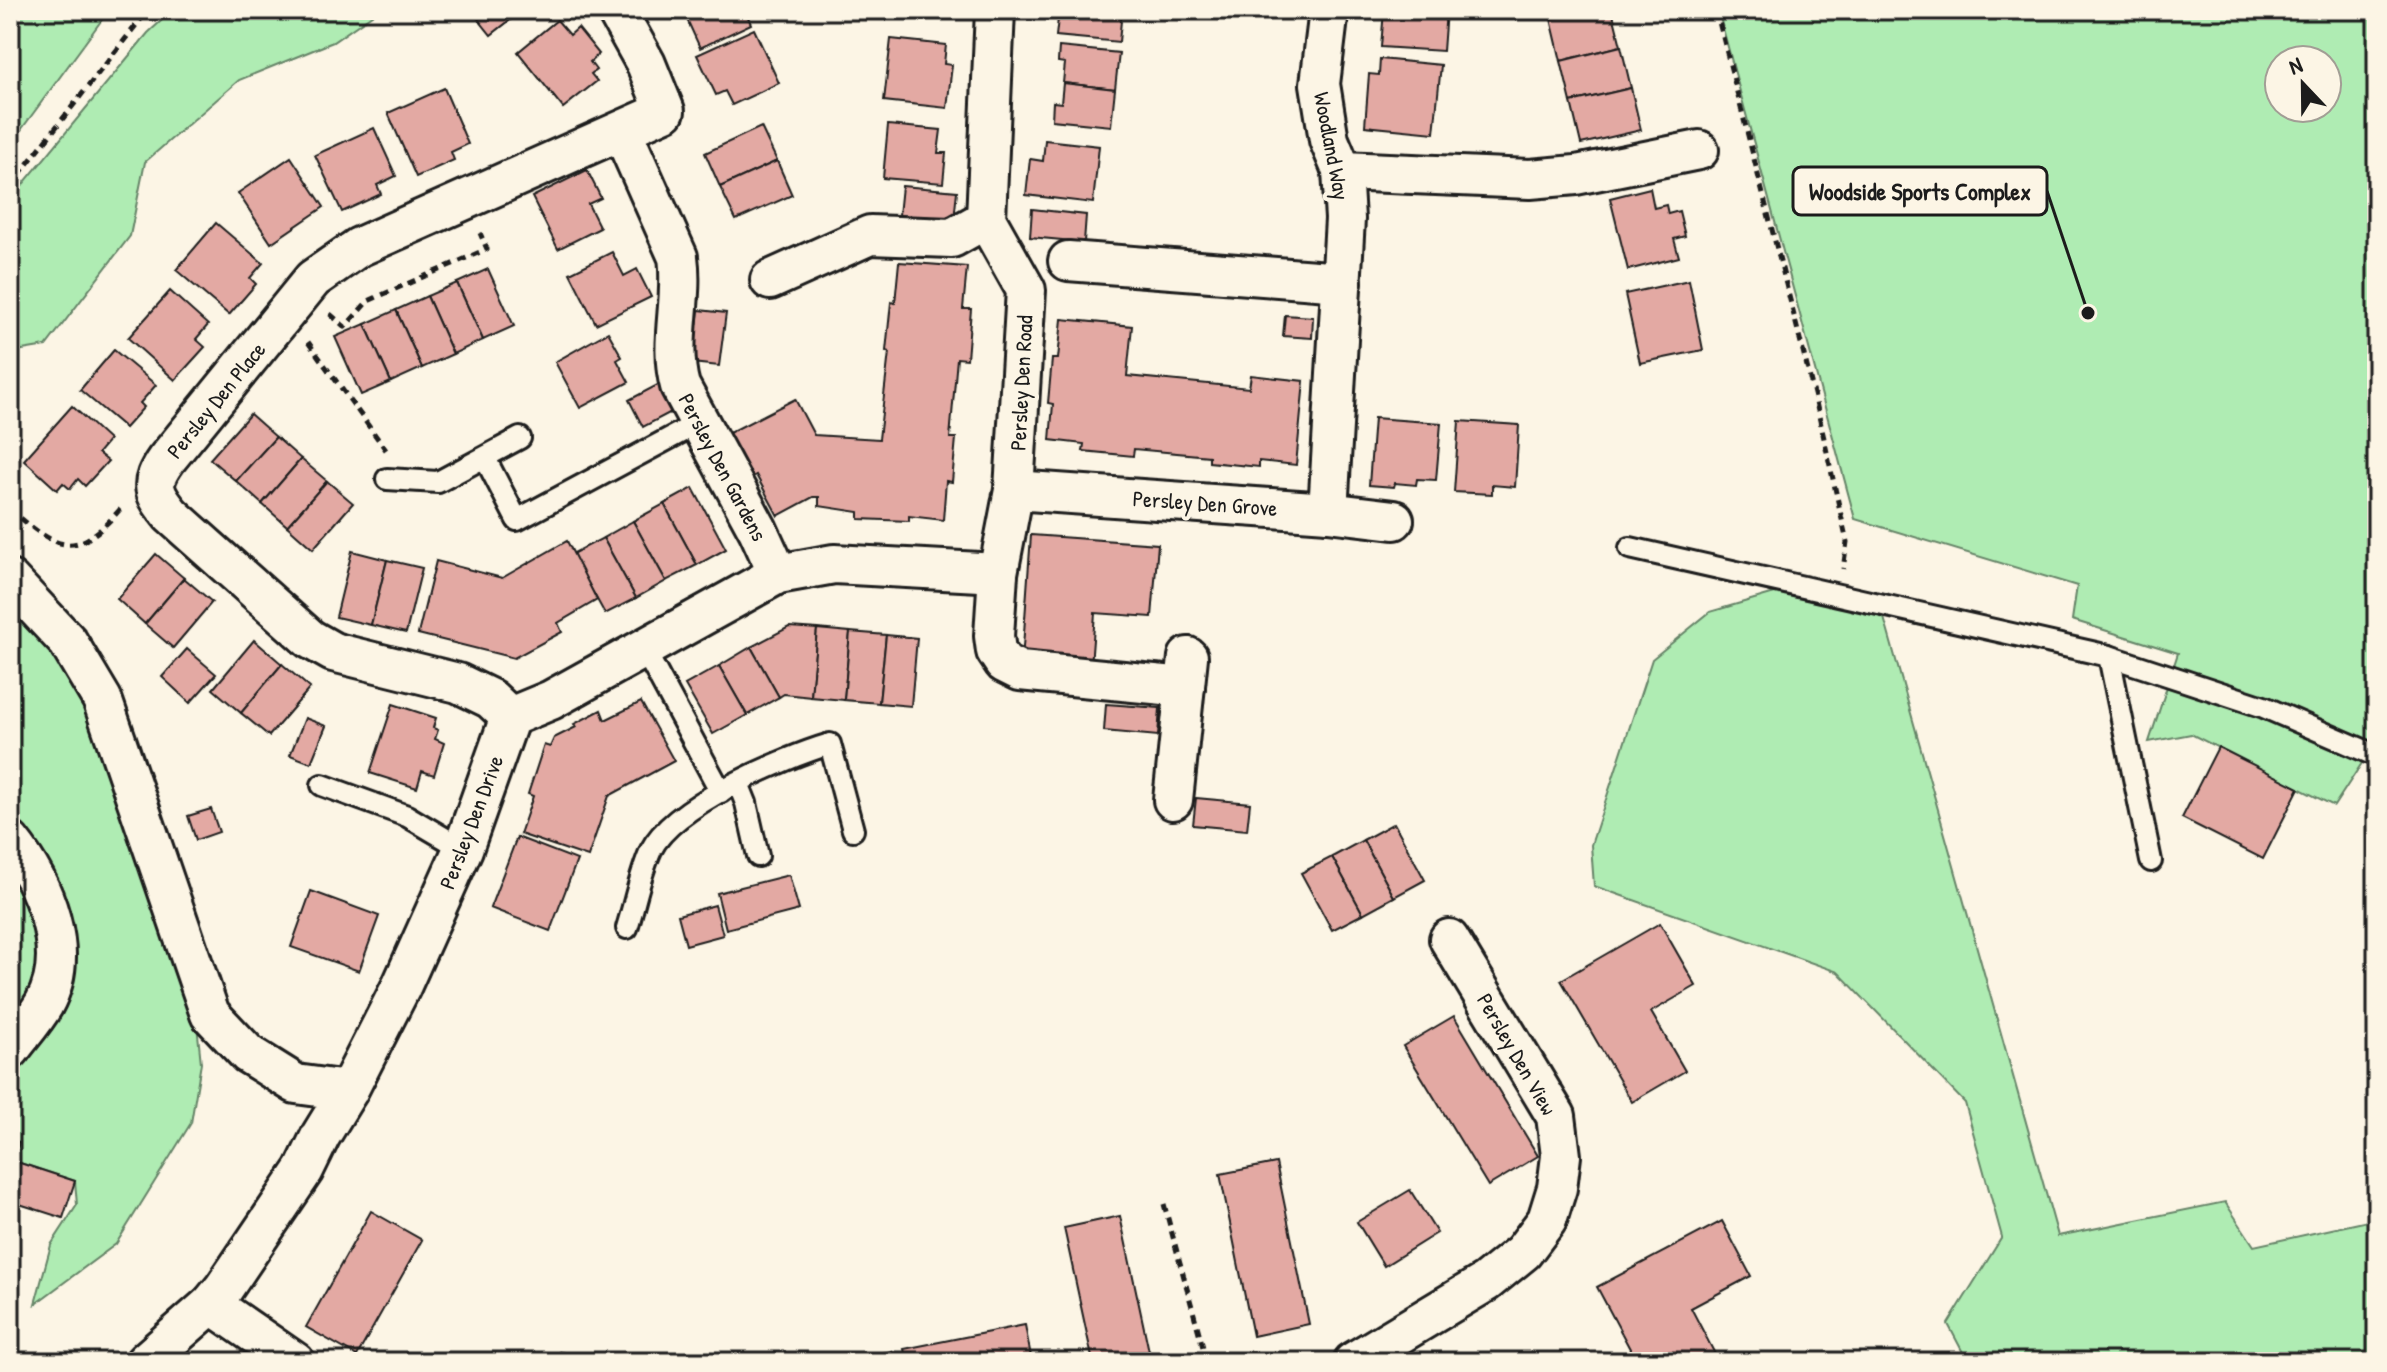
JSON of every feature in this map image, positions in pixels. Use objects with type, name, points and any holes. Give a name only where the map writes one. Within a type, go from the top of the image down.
[{"type":"street","name":"Persley Den Place","points":[[153,487],[166,460],[313,279],[359,247],[665,111],[646,64],[616,10]]},
{"type":"street","points":[[770,280],[870,235],[952,238],[986,219],[995,10]]},
{"type":"street","name":"Woodland Way","points":[[1328,512],[1345,219],[1342,171],[1329,140],[1320,84],[1329,10]]},
{"type":"street","name":"Persley Den Gardens","points":[[622,131],[678,257],[681,276],[675,366],[680,386],[758,530],[778,574]]},
{"type":"street","points":[[1342,171],[1530,179],[1576,175],[1699,150]]},
{"type":"street","name":"Persley Den Road","points":[[986,219],[1026,290],[1014,490],[998,573],[996,651],[1004,663],[1020,671],[1186,672],[1173,800]]},
{"type":"street","points":[[1068,261],[1342,282]]},
{"type":"street","points":[[153,487],[159,501],[171,515],[310,639],[333,652],[458,683],[491,699],[510,717],[551,700],[778,574],[834,564],[998,573]]},
{"type":"street","name":"Persley Den Grove","points":[[1014,490],[1328,512],[1394,520]]},
{"type":"street","points":[[10,580],[68,642],[102,699],[210,1014],[248,1054],[296,1084],[348,1091]]},
{"type":"street","name":"Persley Den Drive","points":[[145,1362],[211,1304],[304,1170],[401,987],[463,849],[510,717]]},
{"type":"street","points":[[10,841],[38,885],[52,920],[57,959],[45,1003],[10,1050]]},
{"type":"street","name":"Persley Den View","points":[[1353,1362],[1486,1282],[1523,1252],[1547,1220],[1557,1188],[1561,1156],[1556,1116],[1449,939]]},
{"type":"street","points":[[211,1304],[295,1362]]},
{"type":"lane","points":[[485,458],[517,520],[700,422]]},
{"type":"lane","points":[[387,479],[438,482],[520,438]]},
{"type":"lane","points":[[1630,548],[2109,656],[2264,707],[2377,756]]},
{"type":"lane","points":[[644,649],[729,788],[746,803],[758,856]]},
{"type":"lane","points":[[2109,656],[2151,861]]},
{"type":"lane","points":[[627,928],[651,851],[667,827],[773,764],[830,744],[853,830]]},
{"type":"lane","points":[[322,785],[407,816],[463,849]]},
{"type":"path","points":[[10,186],[148,10]]},
{"type":"path","points":[[1716,10],[1815,398],[1847,542],[1838,597]]},
{"type":"path","points":[[326,311],[345,327],[368,301],[487,249],[465,199]]},
{"type":"path","points":[[304,336],[385,447],[387,479]]},
{"type":"path","points":[[10,509],[51,541],[70,544],[86,541],[102,530],[131,497],[153,487]]},
{"type":"path","points":[[1164,1204],[1207,1362]]},
{"type":"green space","points":[[10,10],[109,10],[10,145]]},
{"type":"green space","points":[[173,10],[379,10],[333,42],[239,80],[145,162],[130,236],[46,346],[10,352],[10,200],[148,33]]},
{"type":"green space","points":[[1718,10],[2377,10],[2377,740],[2334,806],[2191,734],[2149,742],[2178,653],[2072,620],[2077,586],[1855,519]]},
{"type":"green space","points":[[1778,592],[1883,614],[2058,1236],[2225,1202],[2254,1246],[2377,1219],[2377,1362],[1968,1362],[1948,1324],[2002,1237],[1965,1103],[1838,972],[1594,886],[1591,845],[1652,659],[1710,612]]},
{"type":"green space","points":[[10,606],[45,641],[92,709],[196,1015],[201,1063],[191,1123],[116,1244],[35,1304],[51,1245],[77,1205],[75,1181],[14,1161],[19,1143],[10,1139],[10,1074],[66,994],[75,955],[66,904],[48,867],[10,819]]},
{"type":"green space","points":[[10,870],[30,914],[38,948],[32,982],[10,1026]]},
{"type":"building","points":[[471,10],[523,10],[491,35]]},
{"type":"building","points":[[697,10],[745,10],[751,24],[700,48],[685,15]]},
{"type":"building","points":[[1059,10],[1122,10],[1119,42],[1056,36]]},
{"type":"building","points":[[1384,10],[1446,10],[1443,51],[1381,47]]},
{"type":"building","points":[[1549,10],[1589,10],[1551,19]]},
{"type":"building","points":[[1589,10],[1612,10],[1621,46],[1561,61],[1551,19]]},
{"type":"building","points":[[557,20],[570,35],[578,28],[599,54],[590,62],[596,70],[591,74],[597,81],[563,108],[518,52]]},
{"type":"building","points":[[754,29],[779,83],[732,105],[725,91],[716,95],[697,55]]},
{"type":"building","points":[[891,39],[946,45],[944,64],[952,65],[947,108],[884,101]]},
{"type":"building","points":[[1621,46],[1631,88],[1571,102],[1561,61]]},
{"type":"building","points":[[1059,47],[1119,53],[1115,89],[1063,83],[1065,63],[1058,62]]},
{"type":"building","points":[[1380,59],[1441,65],[1434,133],[1365,126],[1369,74],[1379,75]]},
{"type":"building","points":[[1063,83],[1115,89],[1111,126],[1052,120],[1053,102],[1061,103]]},
{"type":"building","points":[[444,88],[468,144],[451,152],[454,160],[416,177],[388,113]]},
{"type":"building","points":[[1631,88],[1641,130],[1581,144],[1571,102]]},
{"type":"building","points":[[888,125],[941,130],[938,153],[946,153],[943,183],[883,178]]},
{"type":"building","points":[[761,127],[777,161],[720,187],[705,153]]},
{"type":"building","points":[[374,128],[396,176],[377,185],[381,194],[342,212],[315,155]]},
{"type":"building","points":[[1045,140],[1099,146],[1093,203],[1026,195],[1030,159],[1043,161]]},
{"type":"building","points":[[291,157],[324,207],[271,243],[238,193]]},
{"type":"building","points":[[777,161],[792,195],[736,220],[720,187]]},
{"type":"building","points":[[587,170],[601,198],[588,204],[600,228],[558,249],[532,197]]},
{"type":"building","points":[[902,186],[957,191],[954,220],[899,215]]},
{"type":"building","points":[[1650,188],[1654,208],[1666,205],[1668,214],[1679,211],[1685,236],[1674,239],[1679,257],[1628,270],[1610,198]]},
{"type":"building","points":[[1032,209],[1086,215],[1084,242],[1030,237]]},
{"type":"building","points":[[216,223],[263,263],[250,278],[256,284],[229,315],[176,270]]},
{"type":"building","points":[[612,252],[624,276],[637,269],[651,297],[596,324],[570,273]]},
{"type":"building","points":[[899,262],[967,267],[963,309],[971,309],[967,359],[957,358],[950,438],[956,438],[952,482],[946,481],[943,520],[909,516],[909,521],[859,519],[859,512],[819,506],[819,497],[813,497],[778,516],[756,475],[749,479],[725,435],[795,399],[814,435],[879,439],[891,302],[895,303]]},
{"type":"building","points":[[488,269],[514,326],[483,340],[457,283]]},
{"type":"building","points":[[1689,280],[1703,350],[1640,363],[1625,294]]},
{"type":"building","points":[[457,283],[483,340],[453,354],[427,296]]},
{"type":"building","points":[[170,291],[208,325],[196,339],[205,347],[175,380],[128,338]]},
{"type":"building","points":[[427,296],[453,354],[422,368],[396,310]]},
{"type":"building","points":[[396,310],[422,368],[391,382],[365,324]]},
{"type":"building","points":[[699,310],[726,313],[719,366],[692,363]]},
{"type":"building","points":[[1285,315],[1313,317],[1312,338],[1283,336]]},
{"type":"building","points":[[1062,319],[1132,326],[1127,376],[1249,388],[1251,375],[1304,381],[1296,465],[1259,461],[1259,467],[1209,462],[1209,456],[1134,449],[1133,456],[1083,451],[1084,444],[1050,440],[1053,404],[1048,403],[1052,359],[1058,359]]},
{"type":"building","points":[[365,324],[391,382],[361,395],[335,337]]},
{"type":"building","points":[[608,332],[622,357],[617,360],[629,382],[580,408],[555,362]]},
{"type":"building","points":[[114,350],[156,385],[140,403],[144,407],[125,428],[80,390]]},
{"type":"building","points":[[663,382],[677,409],[643,427],[629,400]]},
{"type":"building","points":[[72,406],[109,440],[98,453],[108,461],[85,486],[78,479],[70,489],[63,483],[57,490],[24,460]]},
{"type":"building","points":[[250,414],[276,437],[236,481],[210,459]]},
{"type":"building","points":[[1374,418],[1441,423],[1436,480],[1417,479],[1416,485],[1395,483],[1394,487],[1369,485]]},
{"type":"building","points":[[1459,421],[1519,425],[1515,487],[1492,485],[1492,494],[1454,492]]},
{"type":"building","points":[[276,437],[301,459],[262,504],[236,481]]},
{"type":"building","points":[[301,459],[327,481],[287,526],[262,504]]},
{"type":"building","points":[[327,481],[353,503],[313,549],[287,526]]},
{"type":"building","points":[[693,488],[726,549],[697,565],[664,504]]},
{"type":"building","points":[[664,504],[697,565],[666,581],[633,521]]},
{"type":"building","points":[[633,521],[666,581],[636,598],[603,538]]},
{"type":"building","points":[[1031,535],[1158,544],[1152,617],[1095,613],[1091,666],[1022,661]]},
{"type":"building","points":[[603,538],[636,598],[605,614],[572,554]]},
{"type":"building","points":[[567,541],[597,600],[558,623],[562,632],[514,658],[418,634],[436,561],[502,578]]},
{"type":"building","points":[[352,551],[387,560],[371,625],[336,617]]},
{"type":"building","points":[[156,554],[184,578],[145,624],[117,599]]},
{"type":"building","points":[[387,560],[422,568],[406,633],[371,625]]},
{"type":"building","points":[[184,578],[212,602],[173,648],[145,624]]},
{"type":"building","points":[[789,627],[817,629],[811,697],[784,694],[779,697],[751,647]]},
{"type":"building","points":[[817,629],[850,632],[844,700],[811,697]]},
{"type":"building","points":[[850,632],[886,635],[879,703],[844,700]]},
{"type":"building","points":[[886,635],[917,638],[911,706],[879,703]]},
{"type":"building","points":[[254,640],[282,664],[241,713],[213,689]]},
{"type":"building","points":[[751,647],[779,697],[747,715],[719,666]]},
{"type":"building","points":[[187,649],[216,674],[190,703],[162,677]]},
{"type":"building","points":[[282,664],[310,688],[269,736],[241,713]]},
{"type":"building","points":[[719,666],[747,715],[713,734],[685,685]]},
{"type":"building","points":[[641,702],[674,761],[609,796],[588,857],[520,834],[533,796],[528,794],[544,745],[550,747],[554,738],[601,710],[605,720]]},
{"type":"building","points":[[393,704],[436,718],[433,728],[438,730],[435,739],[444,743],[434,775],[422,771],[417,788],[370,773]]},
{"type":"building","points":[[1106,704],[1160,708],[1158,736],[1104,731]]},
{"type":"building","points":[[305,718],[326,726],[311,763],[290,755]]},
{"type":"building","points":[[2218,747],[2299,788],[2263,859],[2182,818]]},
{"type":"building","points":[[1196,798],[1250,803],[1247,830],[1193,825]]},
{"type":"building","points":[[211,809],[219,832],[196,840],[188,816]]},
{"type":"building","points":[[1394,823],[1425,880],[1394,897],[1363,840]]},
{"type":"building","points":[[517,837],[577,860],[550,931],[490,908]]},
{"type":"building","points":[[1363,840],[1394,897],[1363,914],[1332,857]]},
{"type":"building","points":[[1332,857],[1363,914],[1332,930],[1301,873]]},
{"type":"building","points":[[789,875],[799,910],[726,929],[717,893]]},
{"type":"building","points":[[311,891],[379,916],[359,971],[291,947]]},
{"type":"building","points":[[715,905],[723,935],[686,945],[678,915]]},
{"type":"building","points":[[1660,923],[1696,986],[1651,1012],[1685,1071],[1632,1102],[1561,980]]},
{"type":"building","points":[[1454,1016],[1538,1156],[1488,1186],[1403,1046]]},
{"type":"building","points":[[10,1139],[19,1142],[14,1161],[75,1181],[63,1218],[10,1201]]},
{"type":"building","points":[[1276,1163],[1309,1324],[1253,1336],[1220,1174]]},
{"type":"building","points":[[1410,1190],[1437,1233],[1384,1266],[1357,1222]]},
{"type":"building","points":[[371,1211],[422,1240],[357,1356],[306,1327]]},
{"type":"building","points":[[1120,1216],[1150,1356],[1125,1362],[1093,1362],[1064,1228]]},
{"type":"building","points":[[1722,1221],[1751,1276],[1691,1308],[1715,1354],[1700,1362],[1637,1362],[1597,1287]]},
{"type":"building","points":[[1025,1325],[1032,1362],[907,1362],[904,1349]]},
{"type":"building","points":[[892,1351],[894,1362],[841,1362]]},
{"type":"building","points":[[560,1352],[601,1362],[558,1362]]},
{"type":"place","name":"Woodside Sports Complex","points":[[2088,313]]}]
